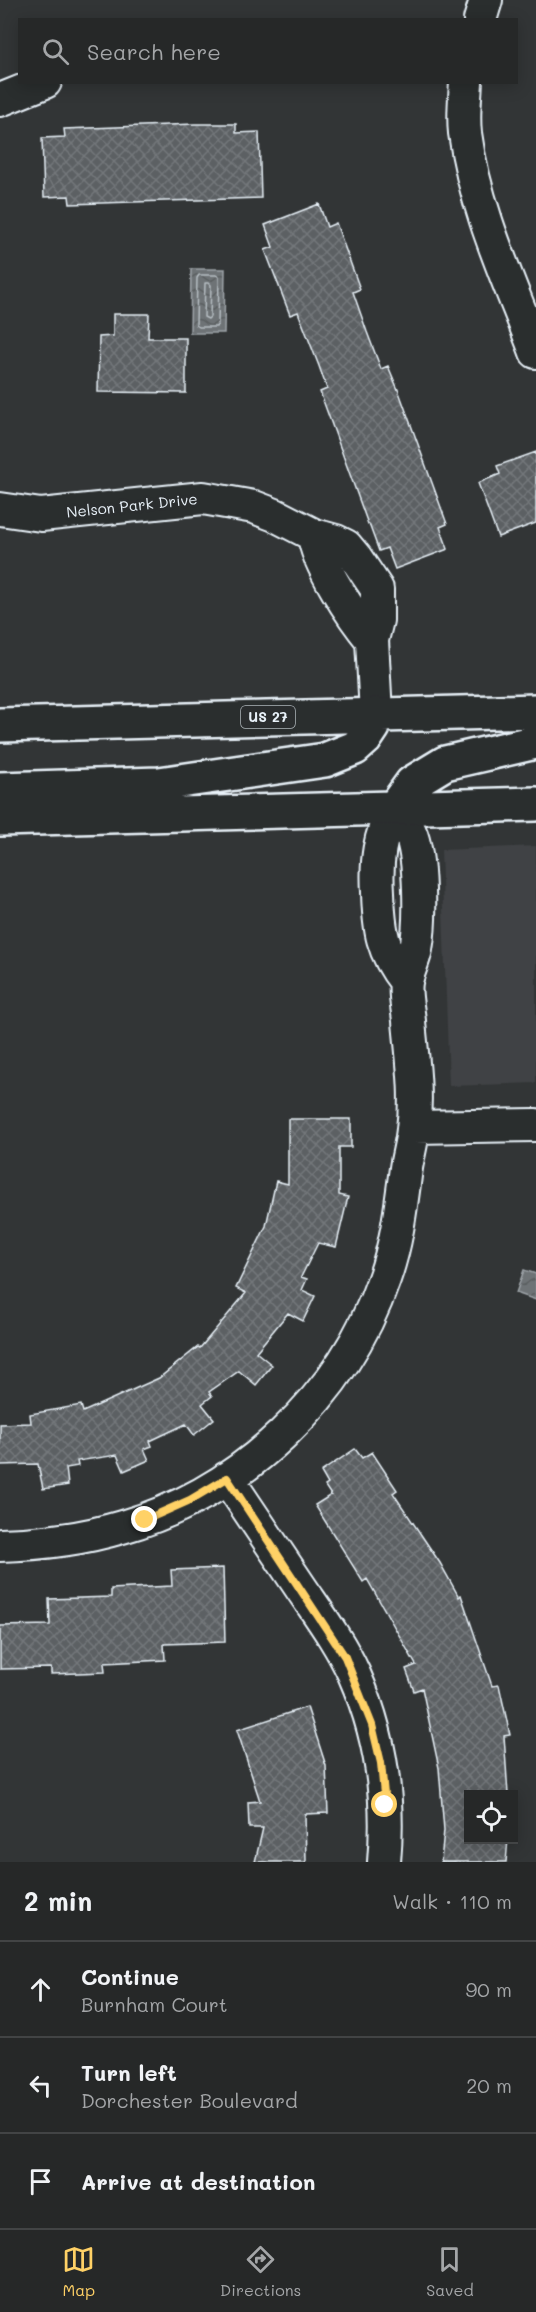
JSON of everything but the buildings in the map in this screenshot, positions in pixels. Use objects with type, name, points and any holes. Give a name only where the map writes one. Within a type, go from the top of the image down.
[{"type":"highway","name":"US 27","points":[[0,725],[536,711]]},
{"type":"highway","points":[[0,789],[159,784],[325,760],[356,748],[373,727],[376,714]]},
{"type":"highway","points":[[394,808],[412,783],[446,763],[536,742]]},
{"type":"highway","points":[[0,819],[536,804]]},
{"type":"street","points":[[481,18],[486,0]]},
{"type":"street","points":[[0,100],[40,84]]},
{"type":"street","points":[[466,84],[465,131],[474,181],[489,228],[536,352]]},
{"type":"street","name":"Nelson Park Drive","points":[[0,509],[41,515],[203,498],[254,507],[314,535],[346,546],[377,589],[377,620],[372,640],[376,714]]},
{"type":"street","points":[[0,1545],[55,1541],[122,1527],[190,1500],[227,1478],[273,1443],[294,1423],[330,1380],[355,1342],[375,1302],[393,1248],[401,1215],[414,1127],[415,1096],[406,982],[417,946],[417,863],[411,832],[394,808],[387,821],[378,851],[379,925],[388,955],[406,982]]},
{"type":"street","points":[[414,1127],[536,1125]]},
{"type":"street","points":[[227,1478],[336,1640],[360,1690],[372,1725],[381,1763],[385,1805],[384,1862]]},
{"type":"shaded area","points":[[536,846],[536,1083],[449,1086],[441,850]]},
{"type":"water","points":[[191,269],[225,269],[224,333],[190,333]]},
{"type":"water","points":[[524,1270],[536,1274],[536,1300],[516,1293]]},
{"type":"route","points":[[145,1520],[190,1500],[227,1478],[336,1640],[345,1657],[367,1707],[372,1725],[381,1763],[385,1805]]}]
